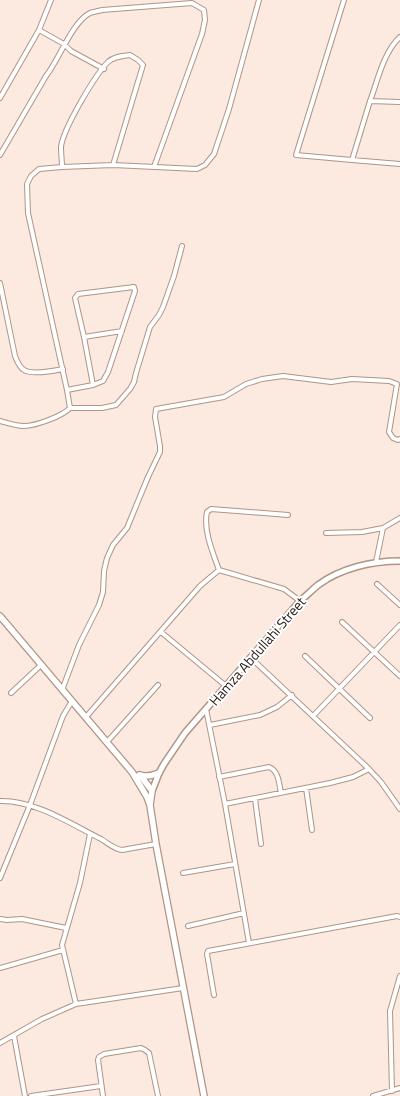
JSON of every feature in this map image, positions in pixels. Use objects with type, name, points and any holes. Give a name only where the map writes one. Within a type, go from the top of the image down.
[{"type":"main road","points":[[0,616],[2,623],[41,665],[132,772],[150,805],[204,1096]]},
{"type":"main road","points":[[132,772],[153,776],[159,773]]},
{"type":"main road","points":[[140,775],[152,792],[150,805]]},
{"type":"main road","points":[[143,790],[152,792]]},
{"type":"street","points":[[0,98],[39,30],[50,0]]},
{"type":"street","points":[[70,408],[28,213],[27,184],[31,176],[39,170],[62,167],[112,165],[197,169],[205,165],[214,154],[229,109],[259,0]]},
{"type":"street","points":[[344,0],[296,155],[400,164]]},
{"type":"street","points":[[0,155],[53,67],[64,44],[80,22],[89,14],[102,10],[192,3],[204,10],[205,20],[202,34],[154,167]]},
{"type":"street","points":[[39,30],[64,44],[71,51],[104,69]]},
{"type":"street","points":[[352,160],[385,60],[392,44],[400,37]]},
{"type":"street","points":[[62,167],[61,146],[67,129],[91,85],[109,61],[117,57],[130,55],[144,65],[112,165]]},
{"type":"street","points":[[370,101],[400,102]]},
{"type":"street","points":[[0,421],[24,426],[49,419],[66,412],[70,408],[102,408],[116,405],[134,382],[150,327],[163,307],[182,246]]},
{"type":"street","points":[[0,283],[18,364],[24,370],[31,372],[62,369]]},
{"type":"street","points":[[67,390],[93,385],[103,381],[122,331],[135,291],[134,287],[78,294],[75,298],[93,385]]},
{"type":"street","points":[[84,337],[122,331]]},
{"type":"street","points":[[62,690],[79,645],[99,605],[107,558],[113,545],[128,528],[139,498],[160,452],[155,417],[156,409],[224,397],[246,384],[282,376],[332,382],[352,379],[389,381],[397,384],[389,432],[393,438],[400,439]]},
{"type":"street","points":[[218,570],[208,533],[207,512],[211,509],[288,515]]},
{"type":"street","points":[[326,533],[362,532],[383,528],[400,518]]},
{"type":"street","points":[[376,562],[383,528]]},
{"type":"street","name":"Hamza Abdullahi Street","points":[[152,792],[159,773],[185,733],[300,601],[318,585],[348,569],[376,562],[400,561]]},
{"type":"street","points":[[218,570],[284,589],[300,601]]},
{"type":"street","points":[[86,717],[200,586],[218,570]]},
{"type":"street","points":[[377,584],[400,605]]},
{"type":"street","points":[[342,622],[400,676]]},
{"type":"street","points":[[314,715],[400,625]]},
{"type":"street","points":[[395,630],[400,634]]},
{"type":"street","points":[[161,632],[226,686]]},
{"type":"street","points":[[305,656],[370,718]]},
{"type":"street","points":[[250,657],[369,768],[400,809]]},
{"type":"street","points":[[11,693],[41,665]]},
{"type":"street","points":[[107,742],[158,685]]},
{"type":"street","points":[[210,725],[260,715],[278,707],[292,695]]},
{"type":"street","points":[[0,878],[64,716],[72,701]]},
{"type":"street","points":[[206,709],[225,804],[249,943]]},
{"type":"street","points":[[220,777],[269,768],[274,769],[281,793]]},
{"type":"street","points":[[225,804],[353,778],[369,768]]},
{"type":"street","points":[[306,788],[312,830]]},
{"type":"street","points":[[255,799],[262,844]]},
{"type":"street","points":[[0,801],[30,806],[58,817],[104,840],[116,849],[122,850],[156,844]]},
{"type":"street","points":[[76,1004],[62,945],[80,883],[90,834]]},
{"type":"street","points":[[183,873],[235,864]]},
{"type":"street","points":[[188,926],[244,913]]},
{"type":"street","points":[[214,996],[208,950],[400,917]]},
{"type":"street","points":[[0,919],[22,919],[66,928]]},
{"type":"street","points":[[0,968],[63,950]]},
{"type":"street","points":[[392,1090],[390,1011],[400,976]]},
{"type":"street","points":[[0,1043],[42,1019],[76,1004],[183,988]]},
{"type":"street","points":[[14,1036],[25,1096]]},
{"type":"street","points":[[103,1096],[99,1057],[104,1054],[141,1048],[149,1054],[158,1096]]},
{"type":"street","points":[[31,1096],[101,1086]]},
{"type":"street","points":[[373,1096],[400,1088]]}]
